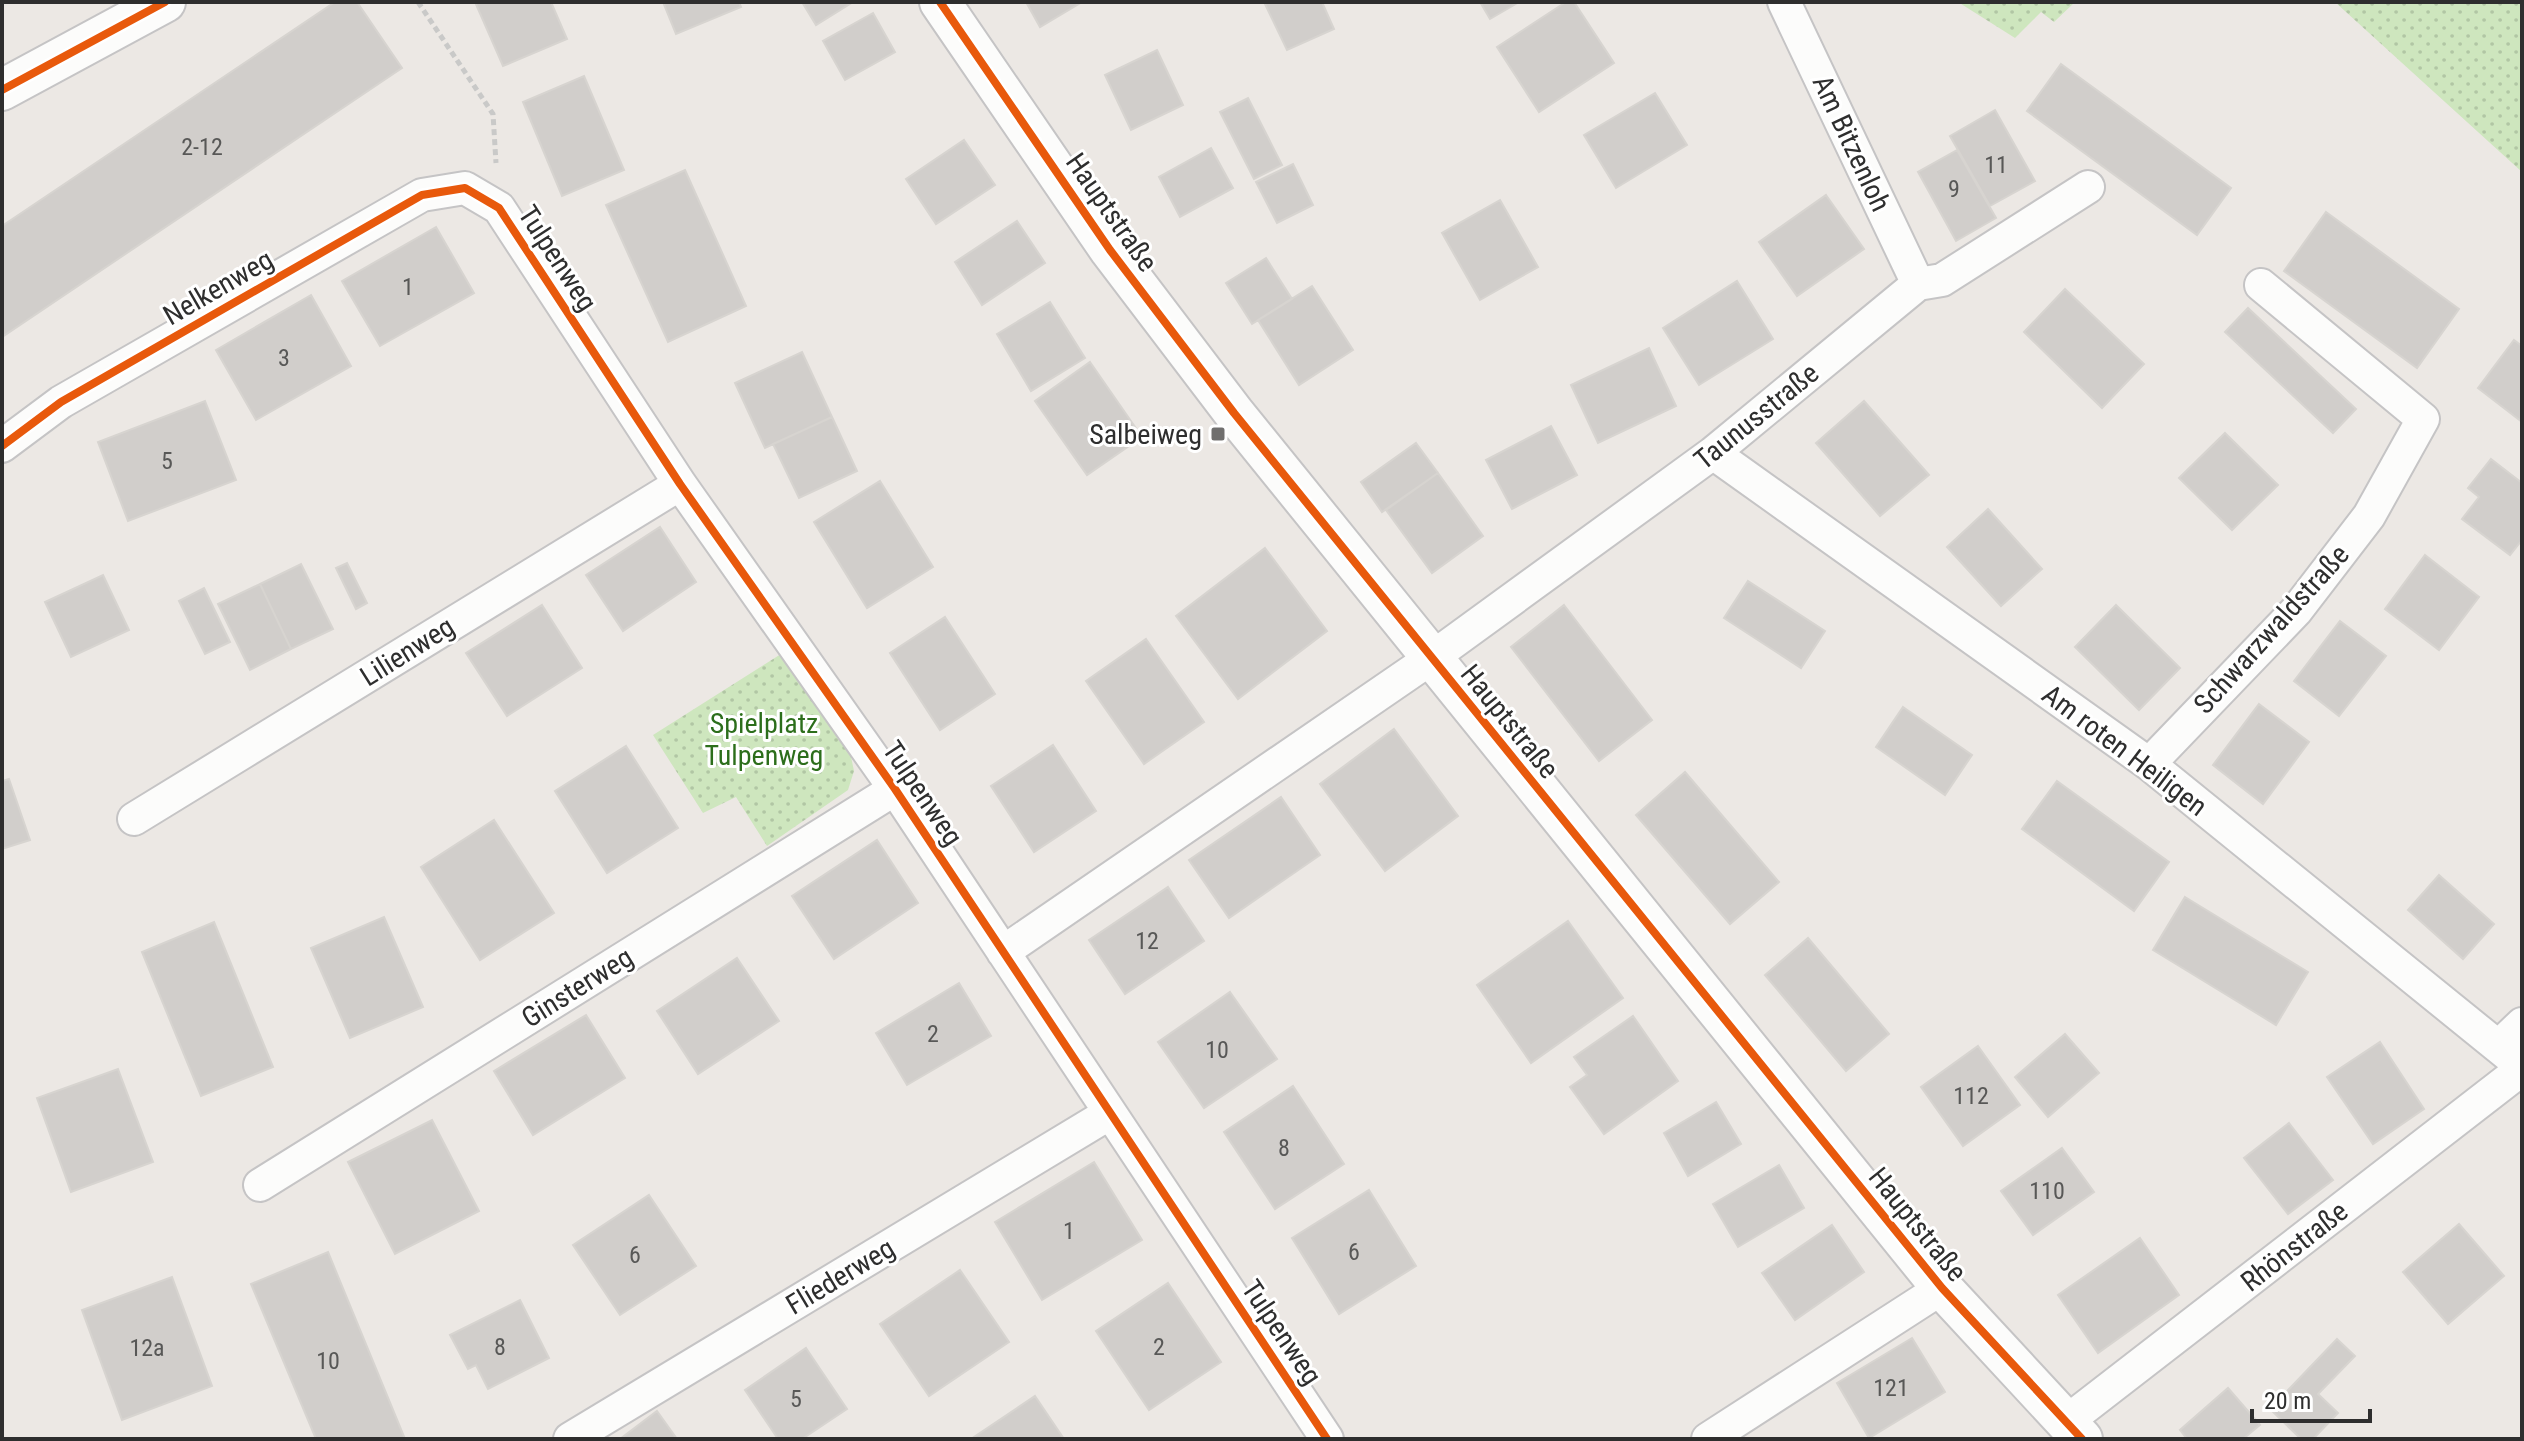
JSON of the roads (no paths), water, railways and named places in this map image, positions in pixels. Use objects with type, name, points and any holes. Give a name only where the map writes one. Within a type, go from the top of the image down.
[{"type":"street","points":[[2,90],[165,2]]},
{"type":"street","name":"Hauptstraße","points":[[940,2],[1119,262],[1234,413],[1942,1288],[2074,1430]]},
{"type":"street","name":"Am Bitzenloh","points":[[1784,2],[1918,284]]},
{"type":"street","name":"Taunusstraße","points":[[1430,659],[1713,453],[1918,284],[1942,280],[2088,187]]},
{"type":"street","name":"Tulpenweg","points":[[465,188],[499,208],[680,484],[895,789],[1110,1113],[1314,1434]]},
{"type":"street","name":"Nelkenweg","points":[[2,446],[61,402],[422,195],[465,188]]},
{"type":"street","name":"Schwarzwaldstraße","points":[[2149,764],[2296,611],[2369,516],[2423,419],[2261,285]]},
{"type":"street","name":"Am roten Heiligen","points":[[1713,453],[2149,764],[2516,1052]]},
{"type":"street","name":"Lilienweg","points":[[134,819],[680,484]]},
{"type":"street","points":[[1003,952],[1430,659]]},
{"type":"street","name":"Ginsterweg","points":[[260,1185],[895,789]]},
{"type":"street","name":"Rhönstraße","points":[[2074,1430],[2516,1052]]},
{"type":"street","name":"Fliederweg","points":[[570,1439],[1110,1113]]},
{"type":"street","points":[[1708,1439],[1942,1288]]},
{"type":"place","name":"Salbeiweg","points":[[1218,434]]},
{"type":"park label","name":"Spielplatz Tulpenweg","points":[[764,739]]}]
